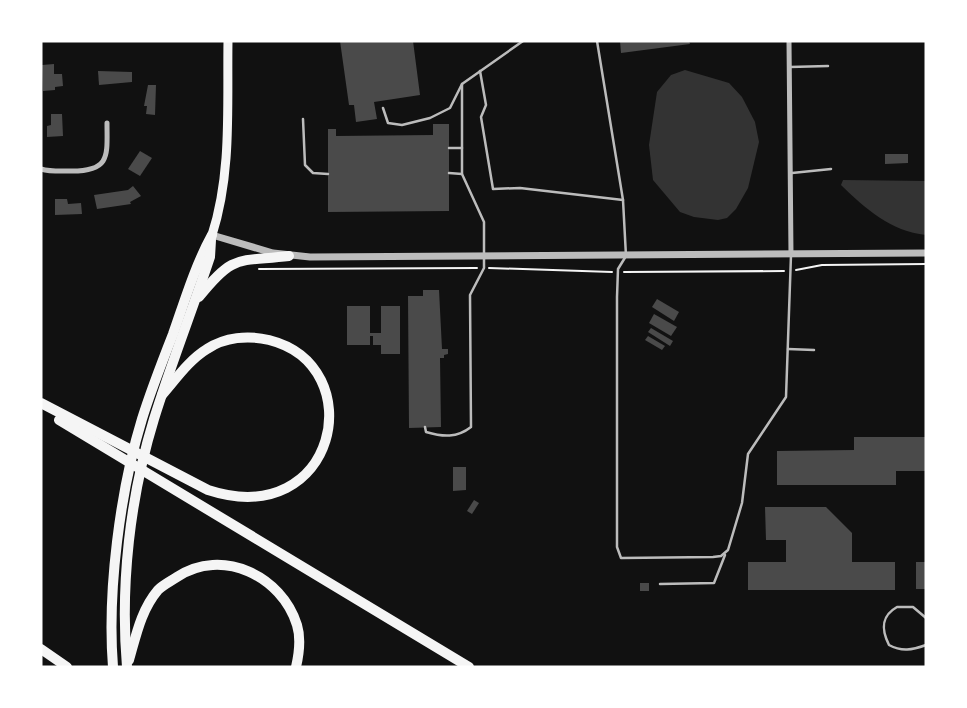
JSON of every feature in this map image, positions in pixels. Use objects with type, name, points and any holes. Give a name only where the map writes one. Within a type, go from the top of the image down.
[{"type":"highway","points":[[127,666],[125,601],[134,512],[148,441],[210,257],[212,235]]},
{"type":"highway","points":[[113,664],[116,566],[123,501],[142,419],[201,255],[212,235]]},
{"type":"highway","points":[[194,304],[214,277],[229,264],[244,259],[290,256]]},
{"type":"highway","points":[[41,403],[208,490],[229,496],[251,498],[269,495],[288,488],[304,476],[316,461],[325,444],[329,426],[326,391],[306,360],[292,349],[258,337],[222,341],[208,348],[195,357],[162,395]]},
{"type":"highway","points":[[41,409],[469,667]]},
{"type":"highway","points":[[127,666],[140,620],[149,602],[160,588],[195,568],[223,565],[257,575],[272,584],[282,596],[298,626],[299,649],[296,667]]},
{"type":"highway","points":[[41,649],[67,667]]},
{"type":"main road","points":[[212,235],[218,217],[226,165],[228,41]]},
{"type":"street","points":[[789,41],[791,255]]},
{"type":"street","points":[[41,170],[88,171],[99,166],[107,153],[107,123]]},
{"type":"street","points":[[212,235],[229,242],[290,256],[485,257],[926,253]]},
{"type":"lane","points":[[383,108],[388,123],[402,125],[430,118],[450,108],[462,84],[523,41]]},
{"type":"lane","points":[[597,41],[623,200],[626,256],[618,272],[616,368],[618,555],[621,558],[713,557],[726,554]]},
{"type":"lane","points":[[790,67],[828,66]]},
{"type":"lane","points":[[480,71],[486,104],[481,116],[493,189],[520,188],[623,200]]},
{"type":"lane","points":[[425,427],[426,432],[436,435],[460,435],[471,428],[470,295],[484,268],[485,257],[484,222],[462,174],[462,84]]},
{"type":"lane","points":[[303,119],[305,166],[313,173],[328,174]]},
{"type":"lane","points":[[449,148],[462,148]]},
{"type":"lane","points":[[790,173],[831,169]]},
{"type":"lane","points":[[449,173],[462,174]]},
{"type":"lane","points":[[660,584],[714,583],[730,546],[742,503],[748,454],[786,397],[791,255]]},
{"type":"lane","points":[[788,350],[814,350]]},
{"type":"lane","points":[[926,618],[913,606],[897,607],[890,611],[884,619],[882,628],[889,645],[897,649],[905,651],[926,645]]},
{"type":"path","points":[[252,269],[484,268],[618,272],[790,271],[822,265],[926,264]]},
{"type":"shaded area","points":[[685,70],[729,83],[742,97],[755,122],[759,142],[748,188],[736,209],[727,218],[718,220],[694,217],[680,212],[653,180],[649,145],[657,92],[671,75]]},
{"type":"shaded area","points":[[843,180],[926,181],[926,235],[901,229],[879,218],[841,185]]},
{"type":"building","points":[[340,41],[413,41],[420,95],[374,102],[377,119],[356,122],[354,105],[349,105]]},
{"type":"building","points":[[620,41],[689,41],[690,44],[621,53]]},
{"type":"building","points":[[54,64],[54,74],[62,74],[63,86],[55,87],[55,90],[43,91],[42,65]]},
{"type":"building","points":[[98,71],[132,72],[132,82],[99,85]]},
{"type":"building","points":[[148,85],[156,85],[155,115],[146,114],[147,106],[144,106]]},
{"type":"building","points":[[51,114],[62,114],[63,136],[47,137],[47,126],[51,125]]},
{"type":"building","points":[[433,124],[449,124],[449,211],[328,212],[328,129],[336,129],[336,136],[433,135]]},
{"type":"building","points":[[140,151],[152,158],[140,176],[128,169]]},
{"type":"building","points":[[885,154],[908,154],[908,163],[885,164]]},
{"type":"building","points":[[133,186],[141,196],[130,202],[131,204],[97,209],[94,195],[128,190]]},
{"type":"building","points":[[55,199],[67,199],[68,204],[81,203],[82,214],[55,215]]},
{"type":"building","points":[[423,290],[439,290],[442,349],[448,349],[448,354],[444,355],[444,358],[440,358],[441,427],[409,428],[408,296],[423,296]]},
{"type":"building","points":[[657,299],[679,312],[674,321],[652,307]]},
{"type":"building","points":[[347,306],[370,306],[370,333],[381,333],[381,306],[400,306],[400,354],[381,354],[381,345],[373,345],[373,336],[370,336],[370,345],[347,345]]},
{"type":"building","points":[[654,314],[677,327],[671,336],[649,323]]},
{"type":"building","points":[[651,328],[673,341],[670,346],[648,332]]},
{"type":"building","points":[[648,336],[665,346],[662,350],[645,340]]},
{"type":"building","points":[[854,437],[926,437],[926,471],[896,471],[896,485],[777,485],[777,451],[854,450]]},
{"type":"building","points":[[453,467],[466,467],[466,490],[453,491]]},
{"type":"building","points":[[474,500],[479,503],[472,514],[467,511]]},
{"type":"building","points":[[765,507],[826,507],[852,533],[852,562],[895,562],[895,590],[748,590],[748,562],[786,562],[786,540],[766,540]]},
{"type":"building","points":[[916,562],[926,562],[926,589],[916,589]]},
{"type":"building","points":[[640,583],[649,583],[649,591],[640,591]]}]
